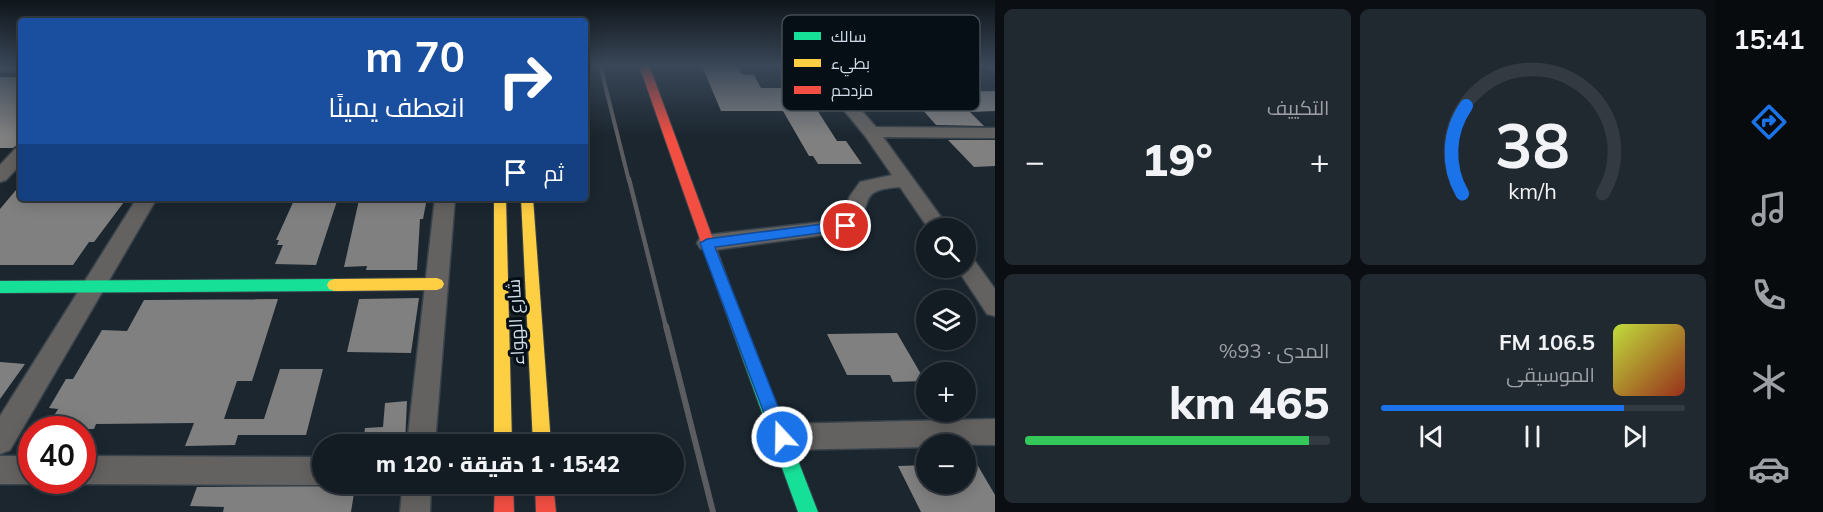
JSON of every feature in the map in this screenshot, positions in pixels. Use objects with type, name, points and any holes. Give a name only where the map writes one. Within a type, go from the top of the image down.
[{"type":"main road","points":[[653,89],[707,243],[782,437],[808,512]]},
{"type":"main road","name":"شارع الهواء","points":[[500,201],[503,434]]},
{"type":"main road","name":"شارع الهواء","points":[[527,201],[541,434]]},
{"type":"main road","points":[[0,287],[437,284]]},
{"type":"main road","points":[[504,494],[504,512]]},
{"type":"main road","points":[[545,494],[546,512]]},
{"type":"street","points":[[853,111],[932,218]]},
{"type":"street","points":[[871,132],[995,133]]},
{"type":"street","points":[[707,243],[846,226],[855,214],[861,192],[866,186],[905,180]]},
{"type":"street","points":[[0,441],[145,201]]},
{"type":"street","points":[[422,434],[445,201]]},
{"type":"street","points":[[974,278],[995,307]]},
{"type":"street","points":[[782,437],[995,432]]},
{"type":"street","points":[[0,470],[18,470]]},
{"type":"street","points":[[96,470],[312,471]]},
{"type":"street","points":[[415,512],[416,494]]},
{"type":"building","points":[[0,89],[18,89],[18,144],[13,148],[0,148]]},
{"type":"building","points":[[712,89],[782,89],[782,111],[721,111]]},
{"type":"building","points":[[980,91],[995,91],[995,111],[970,112],[984,126],[936,125],[924,111],[980,111]]},
{"type":"building","points":[[783,111],[818,111],[837,141],[846,141],[862,164],[818,164],[813,156],[809,156]]},
{"type":"building","points":[[948,140],[995,140],[995,166],[974,167]]},
{"type":"building","points":[[18,188],[18,201],[125,201],[94,242],[89,242],[73,265],[0,265],[0,209]]},
{"type":"building","points":[[294,201],[337,201],[316,265],[275,264],[283,245],[277,245],[279,240],[276,240]]},
{"type":"building","points":[[359,201],[426,201],[423,219],[420,219],[417,270],[366,270],[367,266],[344,267]]},
{"type":"building","points":[[419,298],[411,353],[347,352],[359,299]]},
{"type":"building","points":[[278,299],[252,381],[237,381],[224,419],[264,419],[280,369],[323,369],[306,435],[238,435],[235,445],[185,446],[194,423],[96,424],[96,416],[54,416],[58,409],[49,408],[66,379],[73,379],[102,330],[127,331],[144,300]]},
{"type":"building","points":[[897,333],[916,366],[916,381],[893,382],[890,375],[847,375],[827,334]]},
{"type":"building","points":[[0,362],[25,364],[0,399]]},
{"type":"building","points":[[407,401],[405,434],[364,434],[365,428],[383,427],[385,403]]},
{"type":"building","points":[[976,462],[995,495],[995,512],[921,512],[898,466],[916,465],[916,494],[976,494]]},
{"type":"building","points":[[312,486],[312,494],[354,494],[351,512],[223,512],[224,507],[190,506],[197,487]]},
{"type":"railway","points":[[606,89],[629,181]]},
{"type":"railway","points":[[629,179],[666,327]]},
{"type":"railway","points":[[666,326],[713,512]]},
{"type":"traffic: fast","points":[[0,287],[334,285]]},
{"type":"traffic: fast","points":[[724,288],[808,512]]},
{"type":"traffic: slow","points":[[500,201],[503,434]]},
{"type":"traffic: slow","points":[[527,201],[541,434]]},
{"type":"traffic: slow","points":[[334,285],[437,284]]},
{"type":"traffic: jam","points":[[653,89],[724,288]]},
{"type":"traffic: jam","points":[[504,494],[504,512]]},
{"type":"traffic: jam","points":[[545,494],[546,512]]},
{"type":"route","points":[[782,437],[707,243],[846,226]]}]
